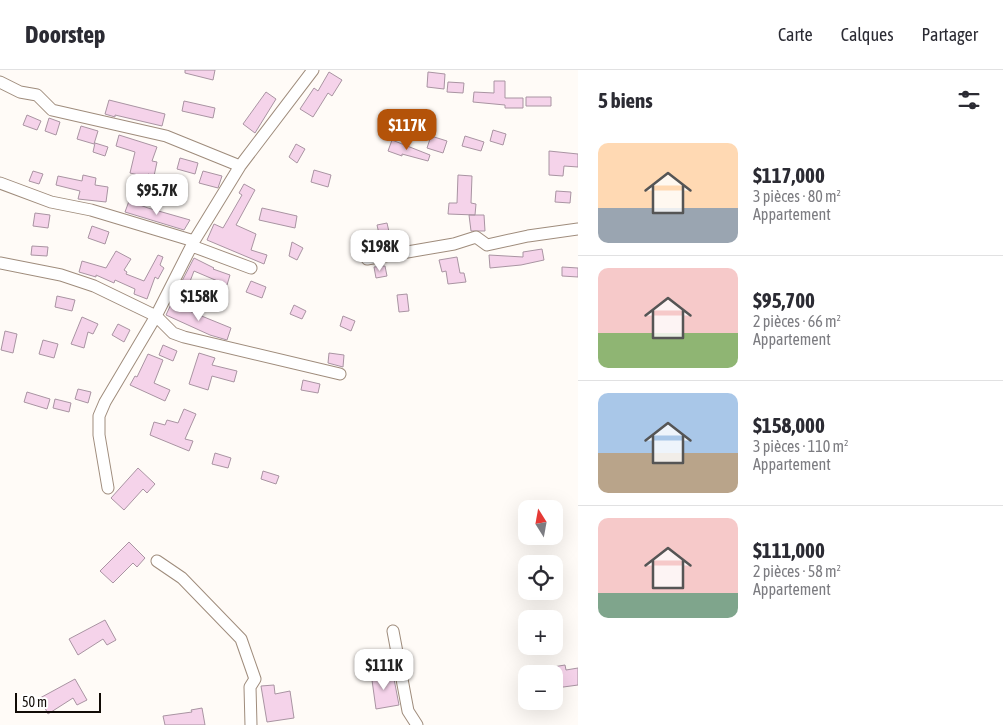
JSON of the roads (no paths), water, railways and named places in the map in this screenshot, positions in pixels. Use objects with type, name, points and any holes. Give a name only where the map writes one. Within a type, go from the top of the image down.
[{"type":"street","points":[[108,488],[99,435],[99,416],[105,402],[156,316],[193,243],[240,166],[313,70]]},
{"type":"street","points":[[0,82],[20,92],[37,95],[52,110],[166,136],[240,166]]},
{"type":"street","points":[[0,183],[51,202],[92,210],[193,243],[251,268]]},
{"type":"street","points":[[367,259],[454,244],[476,237],[487,245],[578,229]]},
{"type":"street","points":[[0,263],[61,275],[94,286],[156,316],[173,333],[184,337],[340,374]]},
{"type":"street","points":[[157,561],[182,578],[241,639],[254,679],[250,687],[251,725]]},
{"type":"street","points":[[393,631],[408,710],[417,725]]}]
